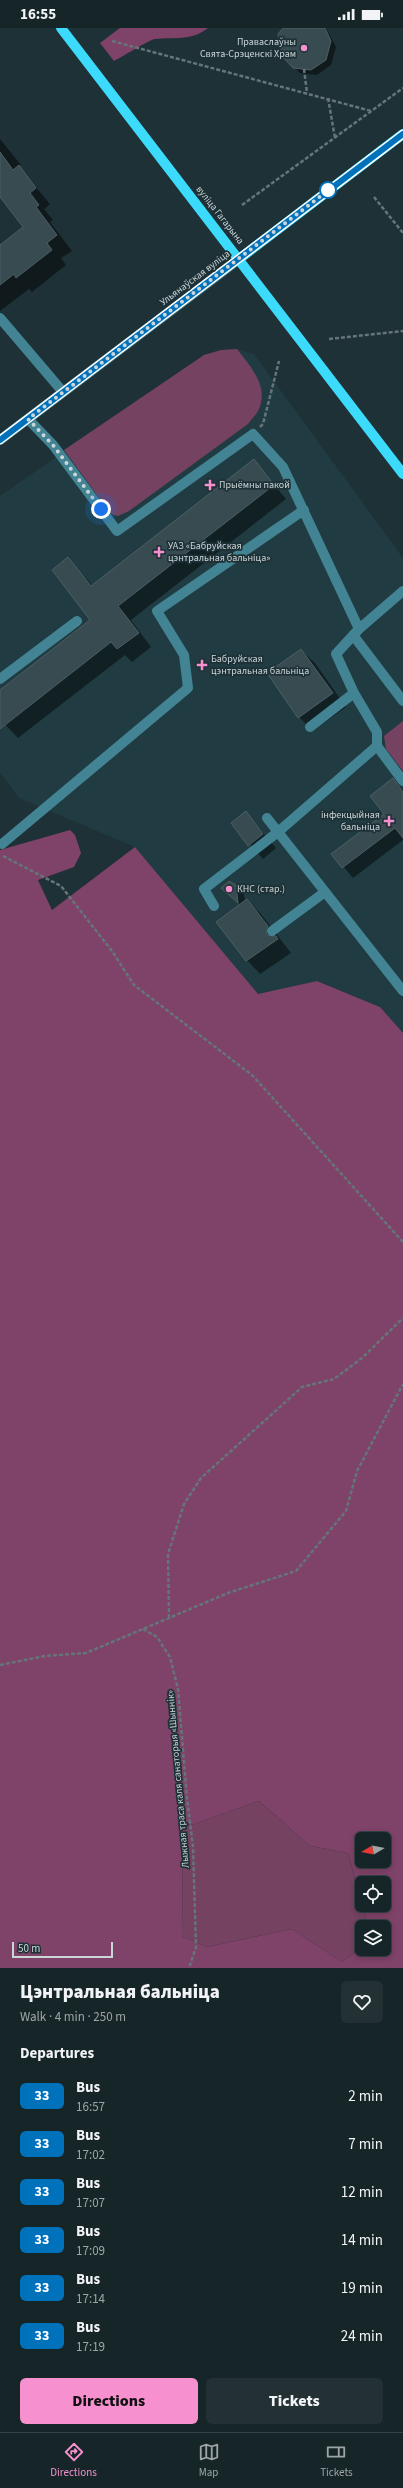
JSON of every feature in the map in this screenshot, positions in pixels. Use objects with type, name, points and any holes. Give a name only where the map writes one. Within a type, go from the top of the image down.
[{"type":"main road","name":"вуліца Гагарына","points":[[61,28],[403,474]]},
{"type":"main road","name":"Ульянаўская вуліца","points":[[239,259],[403,134]]},
{"type":"street","name":"Ульянаўская вуліца","points":[[0,440],[239,259]]},
{"type":"street","points":[[0,318],[63,392]]},
{"type":"street","points":[[28,419],[53,445],[117,531],[253,434],[283,467],[304,510],[356,632],[403,701]]},
{"type":"street","points":[[2,844],[188,688],[184,655],[157,611],[204,581],[304,510]]},
{"type":"street","points":[[403,591],[356,632],[336,654],[354,693],[377,732],[377,746],[403,781]]},
{"type":"street","points":[[0,679],[77,621]]},
{"type":"street","points":[[310,727],[354,693]]},
{"type":"street","points":[[214,906],[204,889],[278,832],[377,746]]},
{"type":"street","points":[[267,818],[403,990]]},
{"type":"street","points":[[272,931],[325,892]]},
{"type":"path","points":[[112,40],[371,111]]},
{"type":"path","points":[[304,69],[307,93]]},
{"type":"path","points":[[242,205],[403,88]]},
{"type":"path","points":[[328,98],[335,138]]},
{"type":"path","points":[[374,197],[403,232]]},
{"type":"path","points":[[329,339],[403,331]]},
{"type":"path","points":[[253,434],[263,424],[279,361]]},
{"type":"path","points":[[0,854],[61,886],[112,951],[134,985],[252,1075],[403,1242]]},
{"type":"path","points":[[169,1618],[168,1554],[184,1504],[201,1478],[302,1387],[334,1379],[362,1358],[403,1318]]},
{"type":"path","points":[[0,1665],[45,1656],[86,1653],[228,1593],[296,1571],[346,1511],[357,1471],[403,1384]]},
{"type":"path","name":"Лыжная траса каля санаторыя «Шыннік»","points":[[142,1629],[157,1637],[170,1657],[178,1689],[187,1798],[194,1847],[196,1947],[190,1968]]},
{"type":"shaded area","points":[[120,28],[208,28],[189,37],[152,40],[114,61],[100,43]]},
{"type":"shaded area","name":"Бабруйская цэнтральная бальніца","points":[[237,349],[254,354],[403,558],[403,1033],[380,1007],[318,981],[258,994],[135,847],[19,798],[0,772],[0,496],[204,355],[221,350]]},
{"type":"shaded area","points":[[237,349],[252,369],[260,384],[262,392],[261,401],[259,409],[255,415],[248,424],[129,511],[118,516],[111,514],[64,450],[204,355],[221,350]]},
{"type":"shaded area","points":[[403,721],[403,771],[386,749],[384,736]]},
{"type":"shaded area","points":[[70,830],[75,835],[81,853],[74,867],[38,880],[52,910],[135,847],[258,994],[317,981],[380,1007],[403,1033],[403,1968],[0,1968],[0,850]],"holes":[[[259,1801],[310,1846],[348,1853],[355,1878],[355,1876],[391,1876],[391,1912],[364,1912],[366,1920],[391,1920],[391,1956],[355,1956],[355,1952],[342,1962],[292,1929],[207,1947],[182,1936],[183,1828]]]},
{"type":"shaded area","points":[[259,1801],[310,1846],[348,1853],[355,1879],[355,1912],[364,1912],[366,1920],[355,1920],[355,1952],[342,1962],[292,1929],[207,1947],[182,1936],[183,1828]]},
{"type":"building","name":"Праваслаўны Свята-Срэценскі Храм","points":[[283,28],[325,28],[331,41],[326,60],[311,70],[293,68],[280,54],[278,34]]},
{"type":"building","points":[[0,152],[13,170],[19,165],[36,188],[30,193],[39,205],[36,207],[57,235],[47,243],[52,250],[16,278],[14,274],[0,285],[0,245],[23,227],[0,197]]},
{"type":"building","points":[[254,459],[274,485],[118,606],[139,633],[117,649],[111,642],[0,729],[0,690],[90,620],[52,570],[68,557],[91,586]]},
{"type":"building","points":[[301,649],[333,693],[298,718],[267,673]]},
{"type":"building","name":"інфекцыйная бальніца","points":[[393,778],[403,792],[403,838],[395,828],[342,868],[331,854],[384,814],[370,796]]},
{"type":"building","points":[[246,811],[263,834],[248,846],[231,823]]},
{"type":"building","name":"КНС (стар.)","points":[[229,881],[236,885],[238,903],[221,888]]},
{"type":"building","points":[[247,899],[268,926],[266,931],[267,935],[276,936],[278,939],[246,961],[216,922]]},
{"type":"bus line","name":"33","points":[[0,440],[403,134]]},
{"type":"place","name":"Праваслаўны Свята-Срэценскі Храм","points":[[304,48]]},
{"type":"place","name":"Прыёмны пакой","points":[[210,485]]},
{"type":"place","name":"УАЗ «Бабруйская цэнтральная бальніца»","points":[[159,552]]},
{"type":"place","name":"Бабруйская цэнтральная бальніца","points":[[202,665]]},
{"type":"place","name":"інфекцыйная бальніца","points":[[389,821]]},
{"type":"place","name":"КНС (стар.)","points":[[229,889]]},
{"type":"route","points":[[101,509],[53,445],[28,419],[202,288],[330,189],[328,190]]}]
